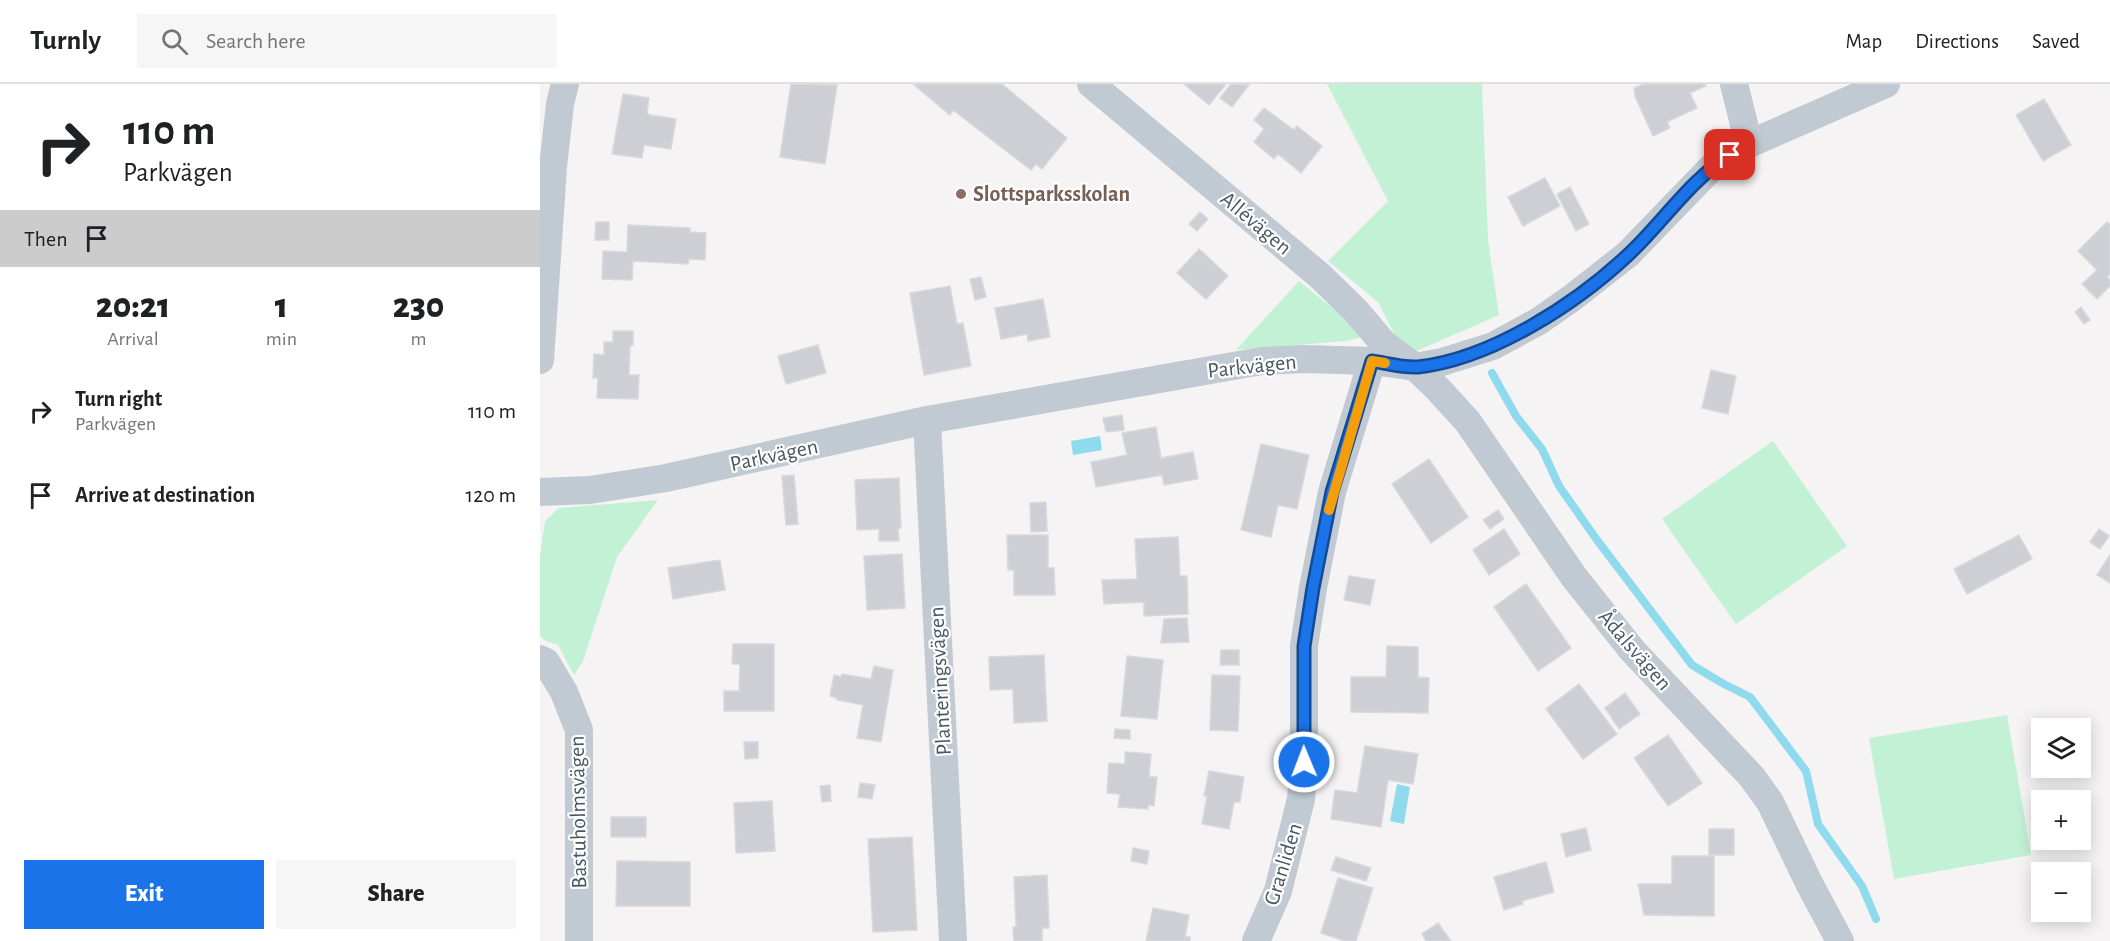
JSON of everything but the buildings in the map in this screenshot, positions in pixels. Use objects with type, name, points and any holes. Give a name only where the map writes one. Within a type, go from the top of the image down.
[{"type":"street","points":[[540,360],[553,167],[560,104],[565,84]]},
{"type":"street","name":"Allévägen","points":[[1091,84],[1320,276],[1355,309],[1384,344],[1415,367]]},
{"type":"street","points":[[1734,84],[1749,144]]},
{"type":"street","name":"Parkvägen","points":[[540,492],[590,489],[666,478],[927,420],[1262,361],[1303,359],[1372,361],[1415,367],[1442,362],[1493,346],[1547,316],[1572,298],[1628,254],[1712,167],[1749,144],[1886,84]]},
{"type":"street","name":"Granliden","points":[[1256,941],[1278,891],[1301,799],[1304,762],[1304,646],[1313,588],[1332,492],[1372,361]]},
{"type":"street","name":"Ådalsvägen","points":[[1415,367],[1468,422],[1574,578],[1632,650],[1752,777],[1770,802],[1840,941]]},
{"type":"street","name":"Planteringsvägen","points":[[927,420],[953,941]]},
{"type":"street","name":"Bastuholmsvägen","points":[[540,659],[546,663],[564,692],[579,730],[579,941]]},
{"type":"green space","points":[[1327,84],[1482,84],[1488,240],[1499,315],[1405,356],[1378,302],[1328,261],[1388,201]]},
{"type":"green space","points":[[1299,281],[1340,314],[1363,337],[1345,341],[1236,350]]},
{"type":"green space","points":[[1773,441],[1847,546],[1736,624],[1662,519]]},
{"type":"green space","points":[[658,500],[617,557],[583,661],[574,675],[558,645],[540,636],[540,556],[545,521],[559,508]]},
{"type":"green space","points":[[2007,715],[2031,855],[1894,879],[1869,738]]},
{"type":"water","points":[[1100,436],[1102,450],[1073,455],[1071,441]]},
{"type":"water","points":[[1397,784],[1410,787],[1404,824],[1390,821]]},
{"type":"waterway","points":[[1492,373],[1516,416],[1542,449],[1559,486],[1692,665],[1750,697],[1806,771],[1818,824],[1862,886],[1876,919]]},
{"type":"slow traffic","points":[[1329,510],[1332,492],[1372,361],[1385,363]]},
{"type":"place","name":"Slottsparksskolan","points":[[961,194]]},
{"type":"route","points":[[1304,762],[1304,646],[1313,588],[1332,492],[1372,361],[1415,367],[1442,362],[1493,346],[1539,321],[1598,279],[1628,254],[1712,167],[1730,155]]}]
